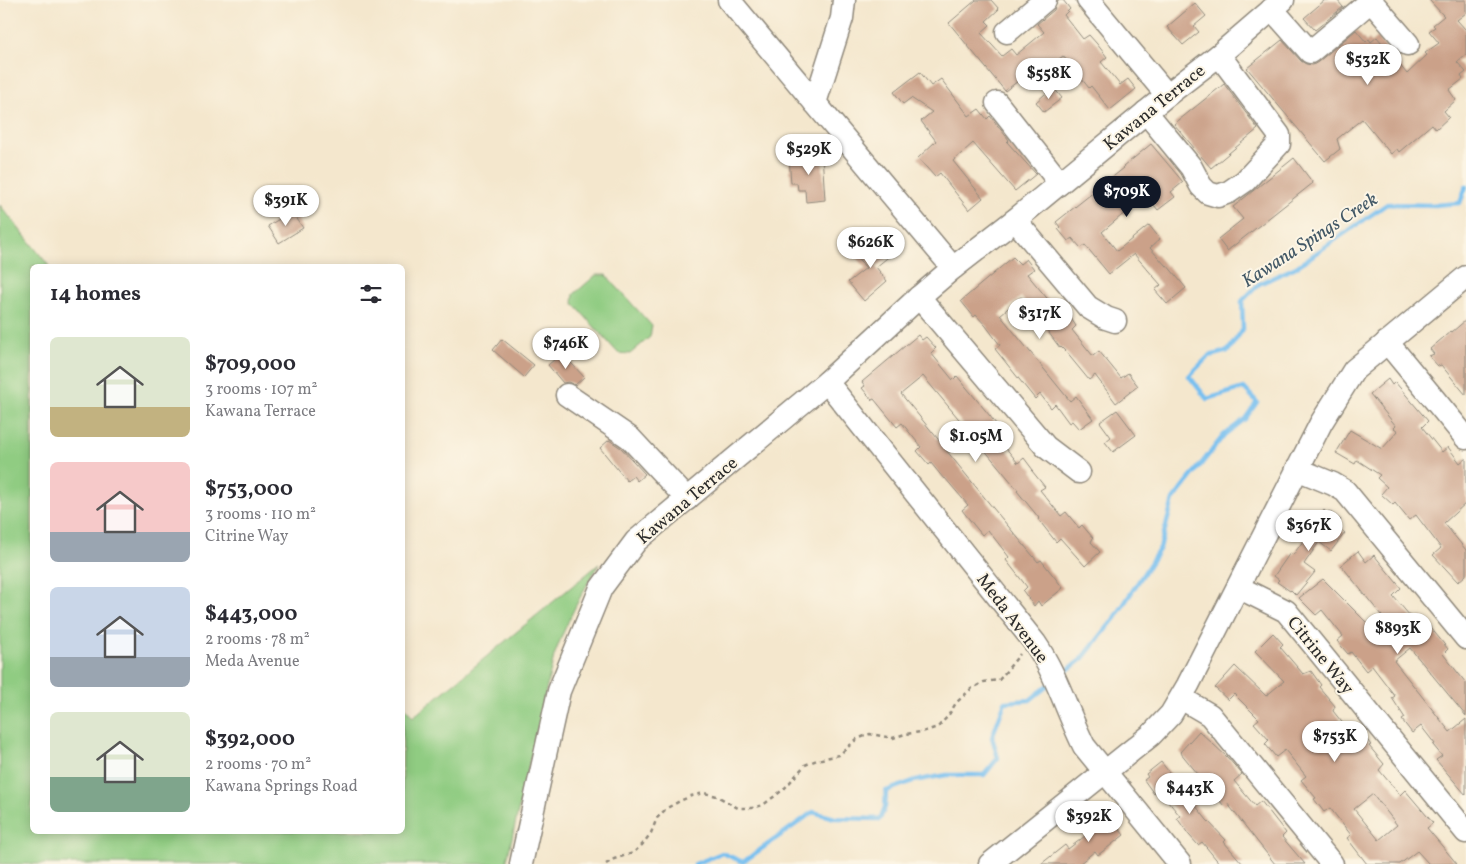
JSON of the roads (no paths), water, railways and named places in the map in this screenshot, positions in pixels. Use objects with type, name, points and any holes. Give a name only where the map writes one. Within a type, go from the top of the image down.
[{"type":"street","points":[[729,0],[953,268]]},
{"type":"street","points":[[815,103],[842,18],[844,0]]},
{"type":"street","points":[[1007,32],[1045,0]]},
{"type":"street","points":[[1088,0],[1167,95]]},
{"type":"street","points":[[1277,5],[1310,52],[1372,0],[1408,44]]},
{"type":"street","name":"Kawana Terrace","points":[[521,864],[559,691],[601,588],[636,541],[827,382],[953,268],[1219,55],[1277,5]]},
{"type":"street","points":[[1146,112],[1191,167],[1201,186],[1208,193],[1218,196],[1229,192],[1245,181],[1279,144],[1279,134],[1219,55]]},
{"type":"street","points":[[997,103],[1060,183]]},
{"type":"street","points":[[1015,220],[1088,307],[1115,321]]},
{"type":"street","points":[[990,864],[1151,735],[1171,714],[1238,587],[1320,423],[1354,370],[1466,277]]},
{"type":"street","points":[[919,297],[1046,447],[1079,472]]},
{"type":"street","points":[[1387,342],[1466,438]]},
{"type":"street","name":"Meda Avenue","points":[[827,382],[1040,650],[1055,676],[1084,746],[1180,864]]},
{"type":"street","points":[[567,396],[630,438],[687,499]]},
{"type":"street","points":[[1297,469],[1345,491],[1466,638]]},
{"type":"street","name":"Citrine Way","points":[[1238,587],[1286,611],[1466,832]]},
{"type":"street","points":[[1181,698],[1210,714],[1332,864]]},
{"type":"waterway","name":"Kawana Spings Creek","points":[[1061,675],[1082,659],[1115,618],[1160,548],[1173,500],[1224,435],[1245,419],[1257,402],[1244,388],[1207,399],[1189,376],[1209,356],[1228,351],[1243,329],[1242,301],[1259,284],[1296,267],[1387,204],[1435,205],[1460,203],[1466,186]]},
{"type":"waterway","name":"Kawana Spings Creek","points":[[695,864],[722,853],[743,862],[813,812],[835,818],[880,819],[885,807],[886,791],[913,781],[947,775],[984,775],[998,758],[992,737],[1005,702],[1030,700],[1051,683]]}]
